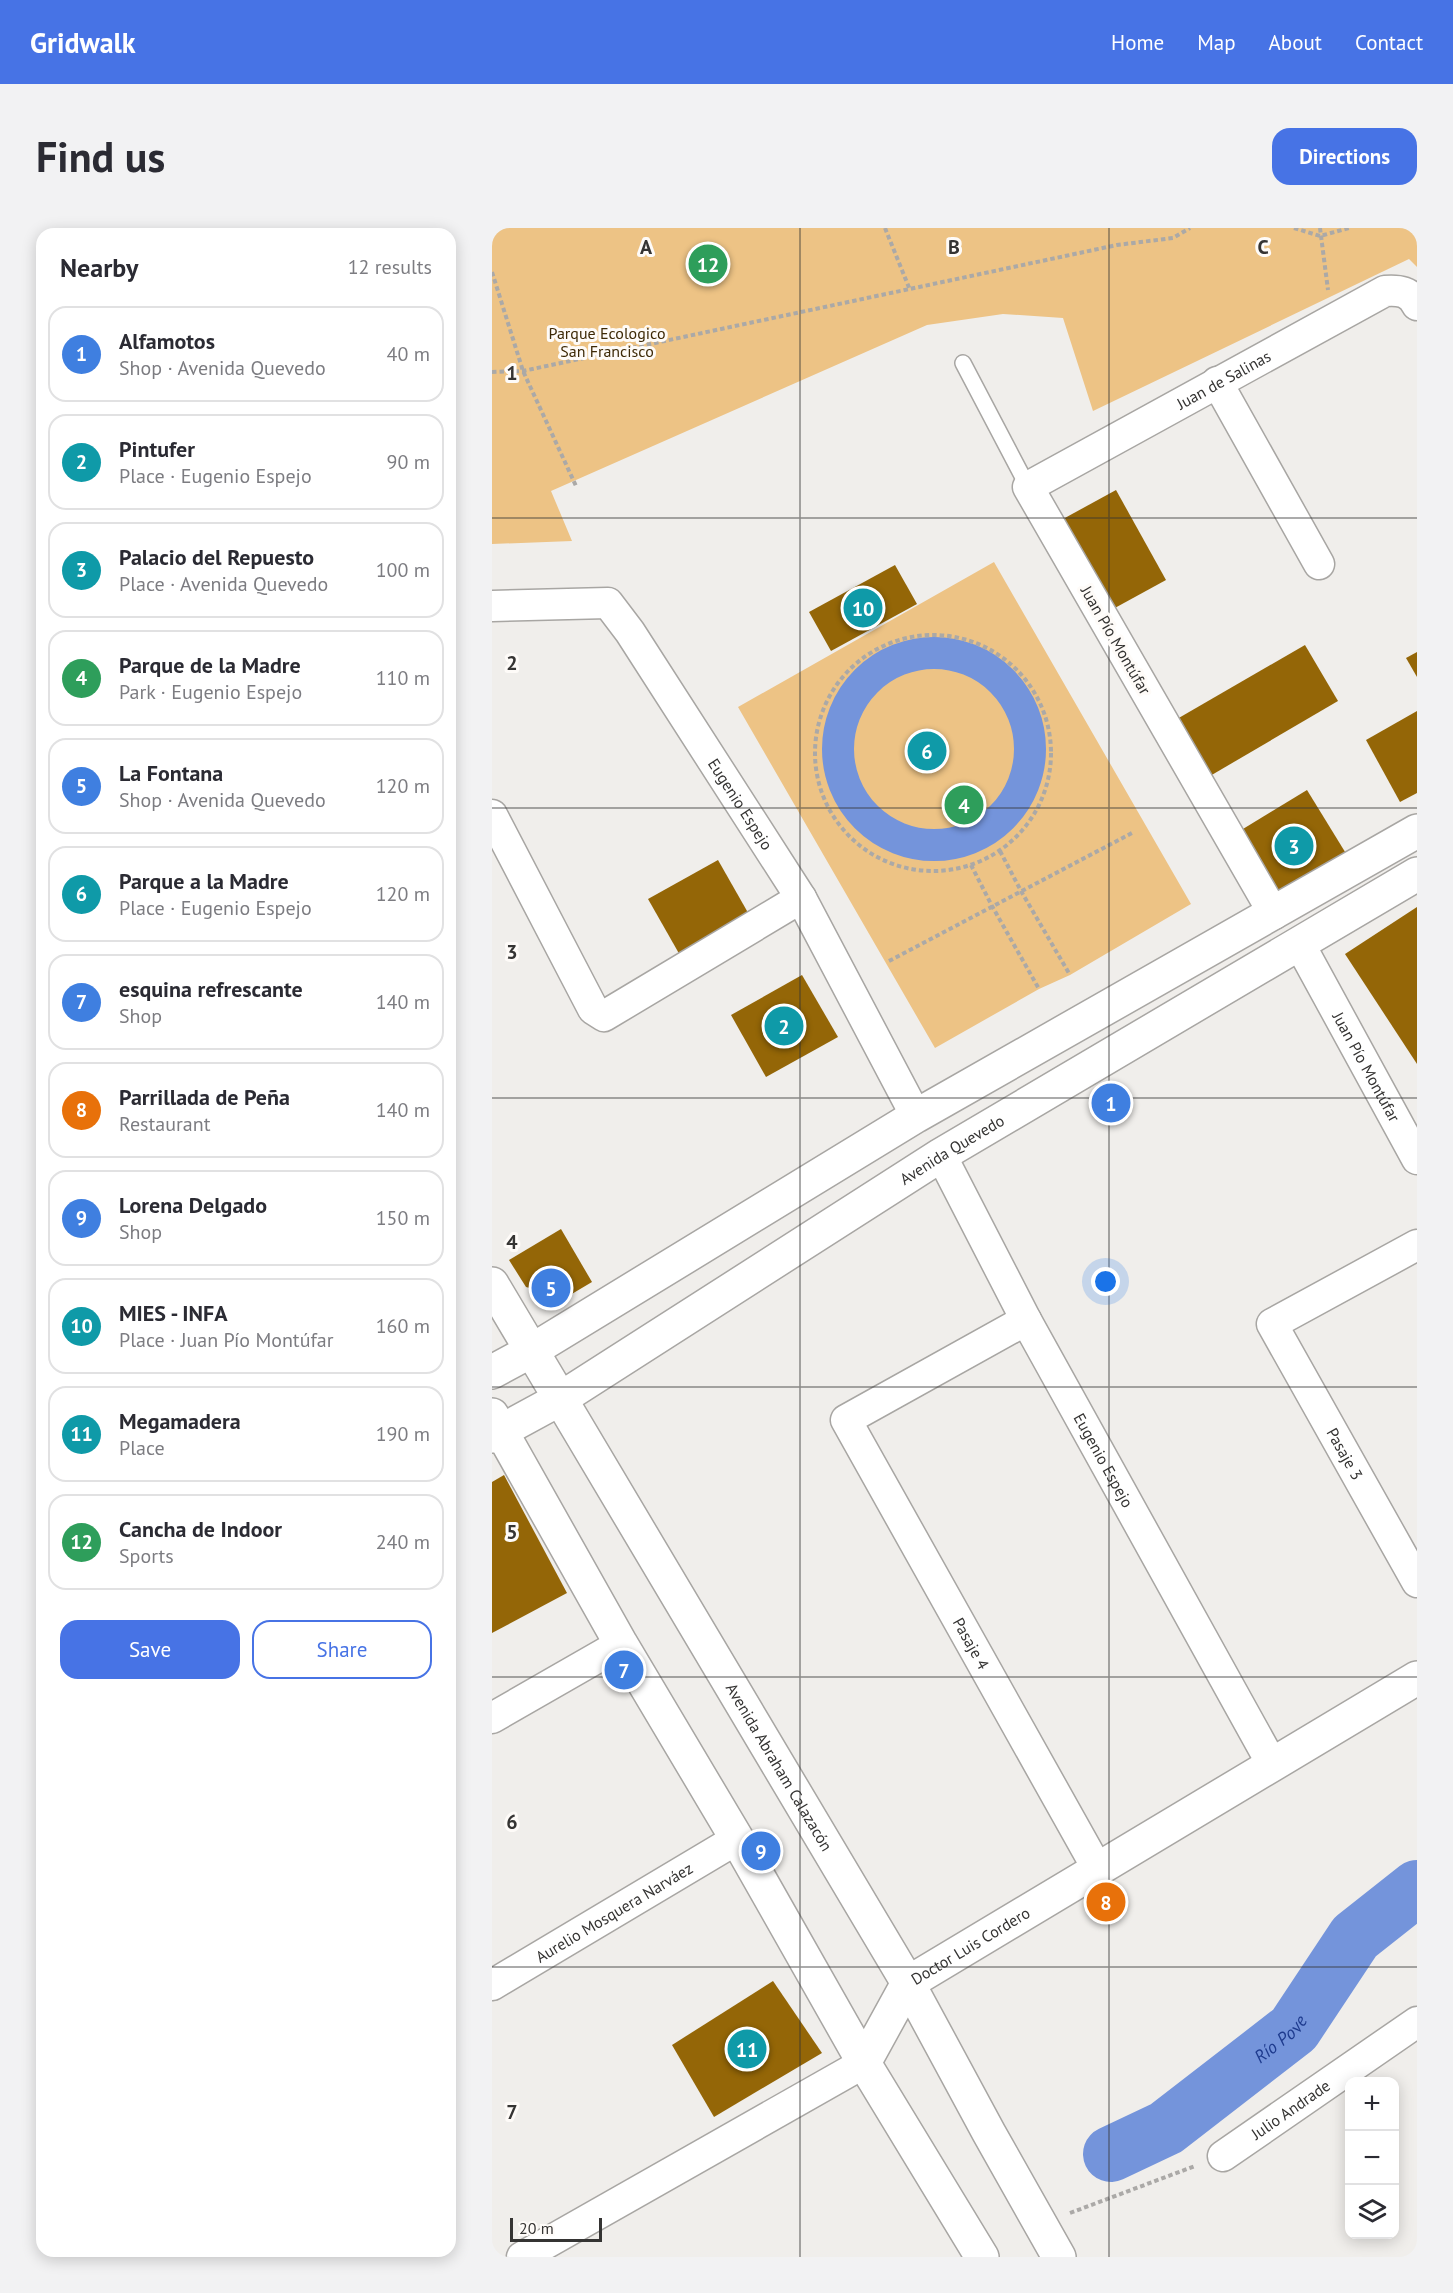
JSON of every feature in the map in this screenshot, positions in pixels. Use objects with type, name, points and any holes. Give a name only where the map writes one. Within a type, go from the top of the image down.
[{"type":"main road","points":[[492,1372],[531,1351],[916,1116],[1417,831]]},
{"type":"main road","name":"Avenida Quevedo","points":[[495,1428],[560,1399],[941,1155],[1417,874]]},
{"type":"main road","name":"Avenida Abraham Calazacón","points":[[492,1284],[908,1983],[1059,2257]]},
{"type":"main road","points":[[495,1428],[737,1839],[864,2063],[982,2257]]},
{"type":"main road","name":"Doctor Luis Cordero","points":[[864,2063],[908,1983],[1417,1678]]},
{"type":"street","name":"Juan de Salinas","points":[[1028,487],[1385,291],[1400,290],[1414,299],[1417,305]]},
{"type":"street","points":[[1217,382],[1319,564]]},
{"type":"street","name":"Juan Pío Montúfar","points":[[1028,487],[1274,914]]},
{"type":"street","name":"Eugenio Espejo","points":[[492,606],[608,603],[636,642],[801,898],[916,1116]]},
{"type":"street","points":[[492,815],[593,1009],[604,1016],[801,898]]},
{"type":"street","name":"Juan Pío Montúfar","points":[[1299,943],[1417,1159]]},
{"type":"street","name":"Eugenio Espejo","points":[[941,1155],[1026,1320],[1272,1764]]},
{"type":"street","name":"Pasaje 3","points":[[1417,1245],[1272,1323],[1417,1582]]},
{"type":"street","name":"Pasaje 4","points":[[1026,1320],[846,1420],[1097,1868]]},
{"type":"street","points":[[492,1718],[621,1644]]},
{"type":"street","name":"Aurelio Mosquera Narváez","points":[[492,1985],[737,1839]]},
{"type":"street","name":"Julio Andrade","points":[[1223,2156],[1417,2022]]},
{"type":"street","points":[[522,2257],[864,2063]]},
{"type":"lane","name":"Juan Pío Montúfar","points":[[963,363],[1028,487]]},
{"type":"path","points":[[885,228],[910,290]]},
{"type":"path","points":[[492,372],[523,371],[1118,245],[1173,238],[1190,228]]},
{"type":"path","points":[[1294,228],[1320,236],[1349,228]]},
{"type":"path","points":[[1320,228],[1329,297]]},
{"type":"path","points":[[492,272],[523,371],[576,486]]},
{"type":"path","points":[[942,634],[974,642],[1003,657],[1027,679],[1043,707],[1051,738],[1051,771],[1042,802],[1024,829],[1000,851],[971,865],[939,871],[907,868],[877,857],[850,838],[830,812],[818,783],[814,751],[819,719],[832,690],[853,665],[879,647],[910,637],[942,634]]},
{"type":"path","points":[[889,961],[1132,833]]},
{"type":"path","points":[[1000,851],[1070,975]]},
{"type":"path","points":[[971,865],[1039,989]]},
{"type":"path","points":[[1040,2224],[1223,2156]]},
{"type":"green space","name":"Parque Ecologico San Francisco","points":[[492,228],[1417,228],[1417,267],[1409,259],[1093,411],[1063,318],[1003,314],[927,325],[551,491],[572,541],[492,544]]},
{"type":"green space","points":[[994,562],[1191,904],[1070,975],[1039,989],[935,1048],[738,707]]},
{"type":"building","points":[[1116,490],[1166,580],[1113,609],[1063,519]]},
{"type":"building","points":[[895,565],[917,604],[831,651],[809,612]]},
{"type":"building","points":[[1305,645],[1338,701],[1210,776],[1177,719]]},
{"type":"building","points":[[1417,652],[1417,677],[1406,658]]},
{"type":"building","points":[[1417,711],[1417,793],[1400,802],[1366,740]]},
{"type":"building","points":[[1307,790],[1350,860],[1278,902],[1238,832]]},
{"type":"building","points":[[718,860],[751,918],[681,957],[648,899]]},
{"type":"building","points":[[1417,907],[1417,1064],[1345,954]]},
{"type":"building","points":[[802,975],[838,1037],[766,1077],[731,1015]]},
{"type":"building","points":[[561,1229],[592,1282],[565,1298],[526,1287],[509,1260]]},
{"type":"building","points":[[504,1475],[567,1593],[492,1633],[492,1482]]},
{"type":"building","points":[[773,1981],[822,2053],[714,2117],[672,2045]]},
{"type":"waterway","points":[[925,653],[943,653],[971,660],[1002,681],[1023,712],[1030,749],[1023,786],[1002,817],[971,838],[943,845],[925,845],[889,834],[860,810],[849,794],[842,777],[838,758],[838,740],[849,704],[873,675],[889,664],[906,657],[925,653]]},
{"type":"waterway","name":"Río Pove","points":[[1111,2154],[1166,2128],[1294,2029],[1355,1937],[1417,1888]]},
{"type":"place","name":"Cancha de Indoor","points":[[708,264]]},
{"type":"place","name":"MIES - INFA","points":[[863,608]]},
{"type":"place","name":"Parque a la Madre","points":[[927,751]]},
{"type":"place","name":"Parque de la Madre","points":[[964,805]]},
{"type":"place","name":"Palacio del Repuesto","points":[[1294,846]]},
{"type":"place","name":"Pintufer","points":[[784,1026]]},
{"type":"place","name":"Alfamotos","points":[[1111,1103]]},
{"type":"place","name":"La Fontana","points":[[551,1288]]},
{"type":"place","name":"esquina refrescante","points":[[624,1670]]},
{"type":"place","name":"Lorena Delgado","points":[[761,1851]]},
{"type":"place","name":"Parrillada de Peña","points":[[1106,1902]]},
{"type":"place","name":"Megamadera","points":[[747,2049]]}]
